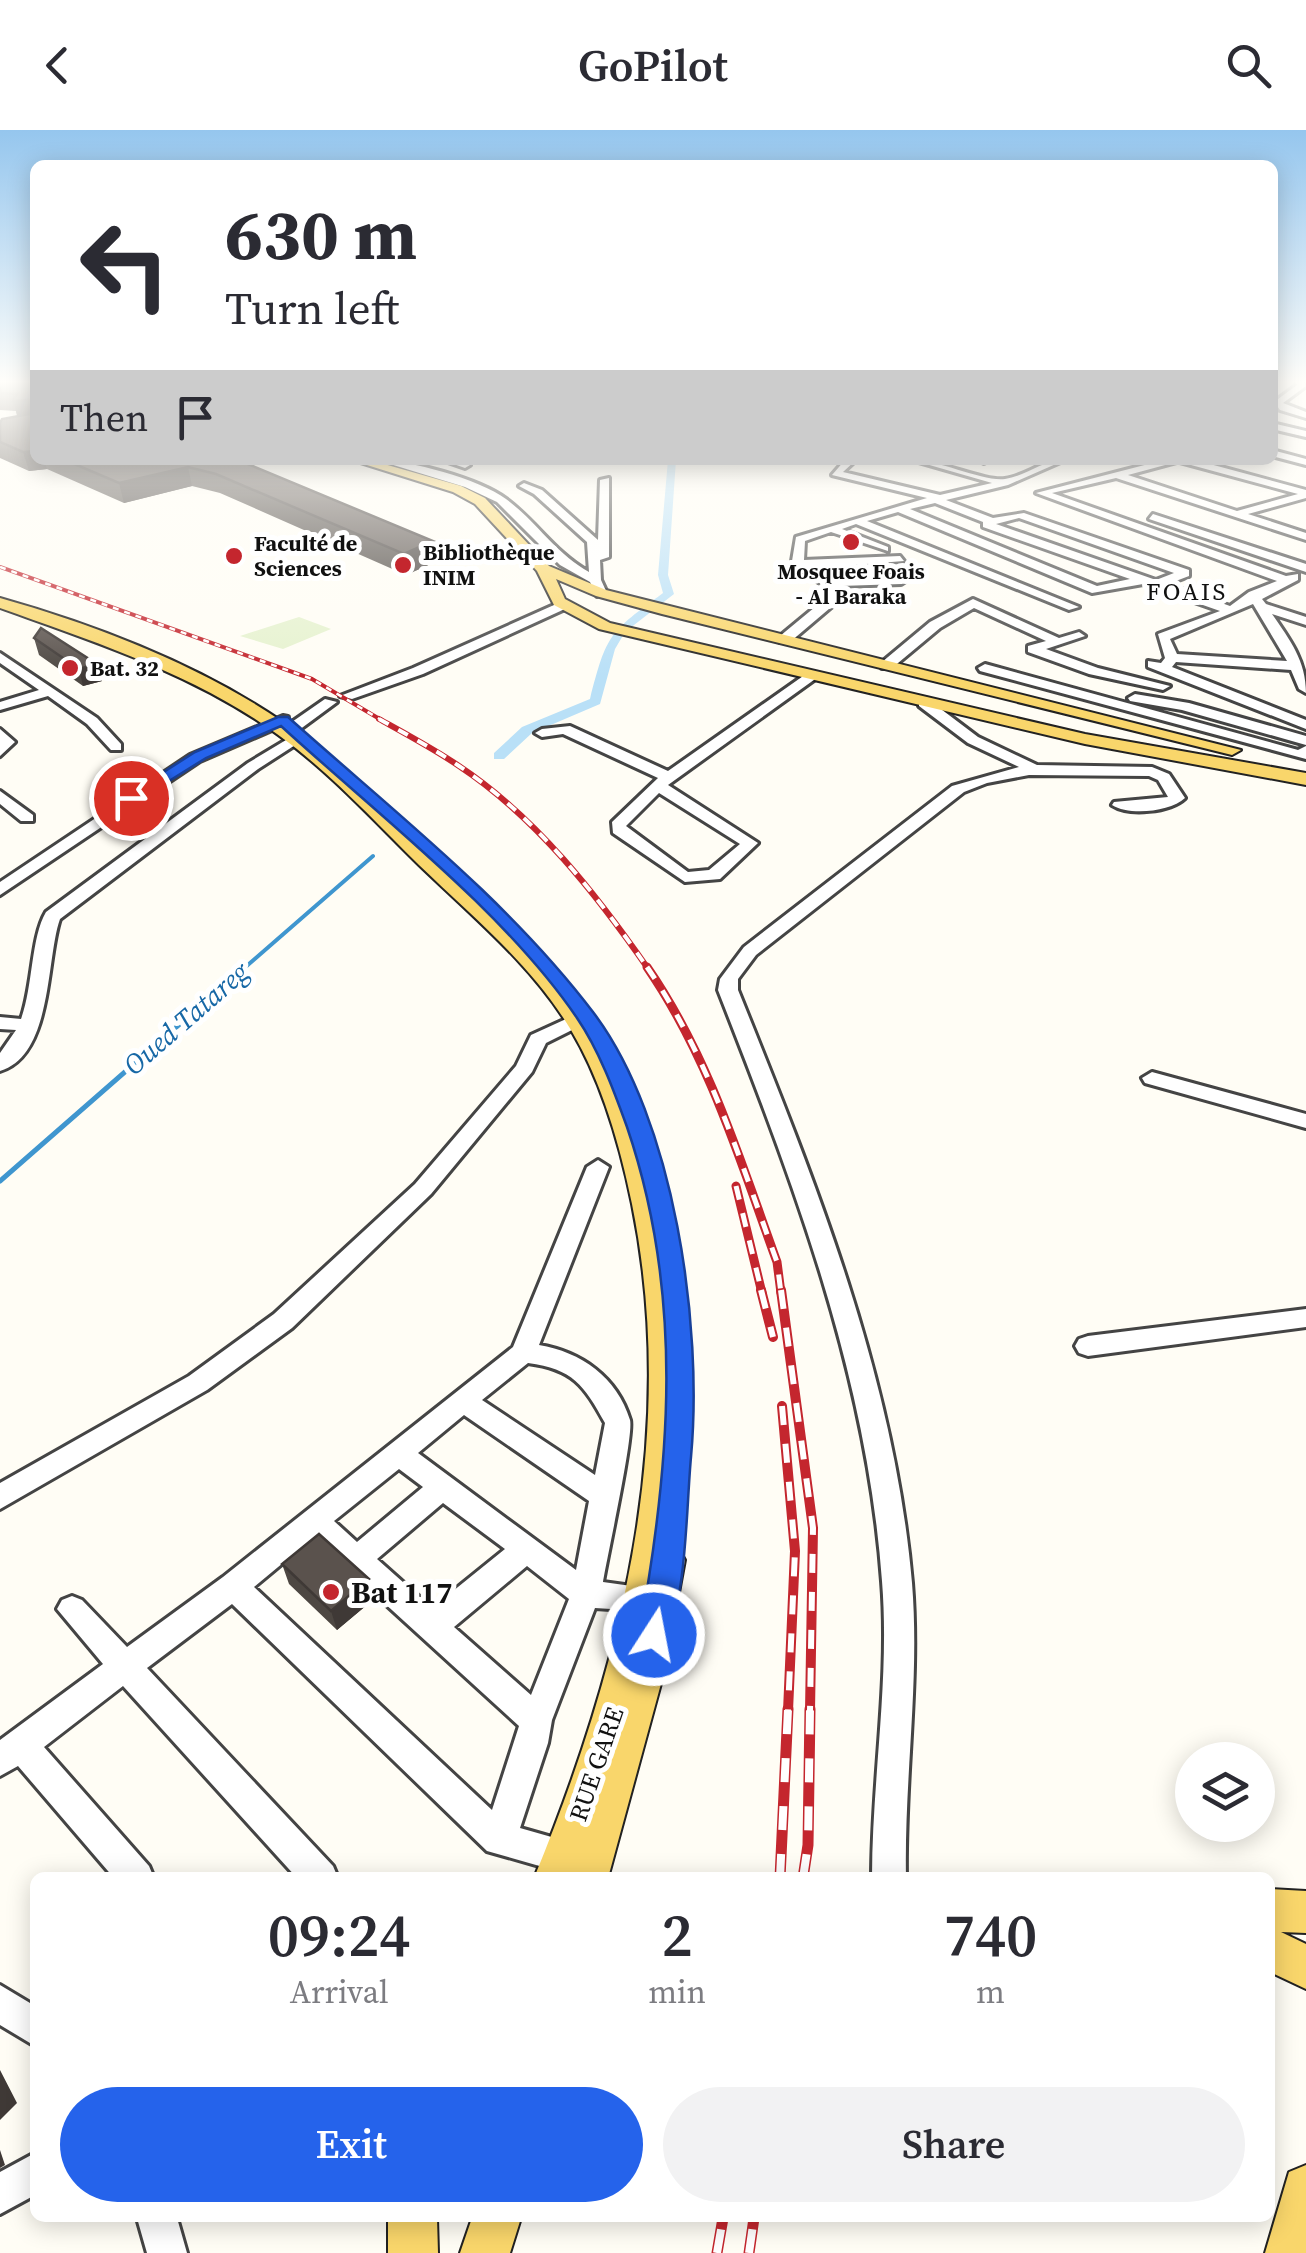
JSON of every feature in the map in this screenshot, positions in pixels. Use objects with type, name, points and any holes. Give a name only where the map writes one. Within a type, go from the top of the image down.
[{"type":"main road","points":[[428,480],[480,501],[544,569],[563,605],[605,626],[1137,750],[1306,778]]},
{"type":"main road","points":[[544,569],[667,611],[1306,768]]},
{"type":"main road","name":"RUE GARE","points":[[0,603],[172,667],[281,730],[522,937],[570,991],[625,1092],[658,1187],[681,1334],[677,1475],[662,1600],[601,1828],[568,1870]]},
{"type":"main road","name":"RUE GARE","points":[[281,730],[538,968],[577,1020],[613,1093],[641,1176],[660,1273],[665,1416],[659,1494],[643,1598],[568,1870]]},
{"type":"main road","points":[[601,1828],[609,1872]]},
{"type":"main road","points":[[1275,1910],[1306,1912]]},
{"type":"main road","points":[[1275,1951],[1306,1967]]},
{"type":"main road","points":[[1290,2253],[1306,2189]]},
{"type":"main road","points":[[412,2253],[413,2222]]},
{"type":"main road","points":[[485,2253],[495,2222]]},
{"type":"street","points":[[443,480],[488,492],[564,564],[602,586]]},
{"type":"street","points":[[602,586],[605,480]]},
{"type":"street","points":[[861,480],[941,500],[992,522]]},
{"type":"street","points":[[993,480],[1004,483]]},
{"type":"street","points":[[785,640],[839,594],[832,583],[804,565],[797,555],[800,539],[856,520],[1011,480]]},
{"type":"street","points":[[1094,480],[1041,494],[1306,583]]},
{"type":"street","points":[[1094,480],[1213,522]]},
{"type":"street","points":[[1135,480],[1306,537]]},
{"type":"street","points":[[1257,480],[1306,494]]},
{"type":"street","points":[[1164,490],[1192,484],[1226,496]]},
{"type":"street","points":[[524,486],[542,496],[594,543],[602,586]]},
{"type":"street","points":[[1066,486],[1101,498]]},
{"type":"street","points":[[1162,536],[1306,494]]},
{"type":"street","points":[[1244,501],[1261,507]]},
{"type":"street","points":[[900,509],[1096,590],[1140,581]]},
{"type":"street","points":[[1136,510],[1306,570]]},
{"type":"street","points":[[1155,585],[1185,573],[1020,514],[987,526],[1140,581],[1230,610]]},
{"type":"street","points":[[856,520],[1072,607]]},
{"type":"street","points":[[830,528],[884,548]]},
{"type":"street","points":[[804,565],[900,560]]},
{"type":"street","points":[[1133,712],[1163,686],[1167,666],[1163,637],[1230,610],[1306,570]]},
{"type":"street","points":[[832,583],[901,580]]},
{"type":"street","points":[[1253,596],[1265,608],[1288,647],[1306,690]]},
{"type":"street","points":[[887,664],[936,625],[973,604],[1060,643]]},
{"type":"street","points":[[347,696],[428,667],[563,605]]},
{"type":"street","points":[[1265,608],[1306,621]]},
{"type":"street","points":[[1079,636],[1026,652],[1163,686]]},
{"type":"street","points":[[1288,647],[1306,653]]},
{"type":"street","points":[[0,657],[51,691],[116,747]]},
{"type":"street","points":[[1306,740],[1184,706],[1145,701],[1005,660],[985,668],[1300,756],[1306,750]]},
{"type":"street","points":[[1167,666],[1296,666]]},
{"type":"street","points":[[1167,666],[1306,725]]},
{"type":"street","points":[[542,733],[564,730],[663,781],[750,843],[714,875],[684,877],[620,833],[618,826],[663,781],[811,676]]},
{"type":"street","points":[[0,706],[51,691]]},
{"type":"street","points":[[0,890],[131,798],[216,748],[281,730],[330,702]]},
{"type":"street","points":[[924,703],[973,740],[1034,769]]},
{"type":"street","points":[[0,1065],[23,1043],[42,978],[47,924],[52,916],[253,766],[281,730]]},
{"type":"street","points":[[0,733],[8,742],[0,752]]},
{"type":"street","points":[[889,1872],[900,1618],[863,1372],[815,1217],[728,990],[729,979],[750,952],[958,789],[994,775],[1034,769],[1152,772],[1164,777],[1177,798],[1167,804],[1120,805]]},
{"type":"street","points":[[0,796],[27,818]]},
{"type":"street","points":[[0,1496],[198,1383],[284,1321],[423,1190],[524,1068],[538,1039],[577,1020]]},
{"type":"street","points":[[0,1024],[28,1026]]},
{"type":"street","points":[[1152,1078],[1306,1121]]},
{"type":"street","points":[[131,1872],[10,1752],[233,1586],[523,1353],[598,1167]]},
{"type":"street","points":[[1088,1346],[1306,1318]]},
{"type":"street","points":[[499,1839],[532,1743],[536,1720],[586,1594],[618,1422],[584,1368],[556,1358],[523,1353]]},
{"type":"street","points":[[463,1401],[604,1496]]},
{"type":"street","points":[[398,1453],[586,1594],[643,1598]]},
{"type":"street","points":[[357,1559],[442,1488]]},
{"type":"street","points":[[313,1520],[536,1720]]},
{"type":"street","points":[[434,1625],[524,1551]]},
{"type":"street","points":[[233,1586],[499,1839],[568,1870]]},
{"type":"street","points":[[72,1608],[315,1872]]},
{"type":"street","points":[[0,2002],[30,2024]]},
{"type":"street","points":[[0,2194],[30,2175]]},
{"type":"street","points":[[158,2222],[167,2253]]},
{"type":"green space","points":[[299,617],[331,629],[283,649],[240,636]]},
{"type":"building","points":[[230,480],[286,480],[433,541],[404,554]]},
{"type":"building","points":[[41,628],[97,664],[79,669],[34,638]]},
{"type":"building","points":[[319,1534],[369,1579],[331,1611],[282,1564]]},
{"type":"waterway","name":"Oued Tatareg","points":[[499,756],[527,730],[596,701],[609,649],[621,630],[669,594],[663,575],[670,480]]},
{"type":"waterway","name":"Oued Tatareg","points":[[242,970],[373,856]]},
{"type":"waterway","name":"Oued Tatareg","points":[[0,1181],[245,967]]},
{"type":"railway","points":[[0,567],[312,679],[383,721]]},
{"type":"railway","points":[[379,719],[459,766],[514,809],[586,886],[648,969]]},
{"type":"railway","points":[[648,969],[706,1073],[777,1262],[781,1293]]},
{"type":"railway","points":[[736,1186],[762,1293]]},
{"type":"railway","points":[[761,1290],[773,1337]]},
{"type":"railway","points":[[781,1290],[813,1528],[810,1711]]},
{"type":"railway","points":[[782,1406],[795,1551],[788,1711]]},
{"type":"railway","points":[[780,1872],[788,1709]]},
{"type":"railway","points":[[804,1872],[808,1845],[810,1709]]},
{"type":"railway","points":[[717,2253],[722,2222]]},
{"type":"railway","points":[[749,2253],[753,2222]]},
{"type":"place","name":"Mosquee Foais - Al Baraka","points":[[851,542]]},
{"type":"place","name":"Faculté de Sciences","points":[[234,556]]},
{"type":"place","name":"Bibliothèque INIM","points":[[403,565]]},
{"type":"place","name":"Bat. 32","points":[[70,668]]},
{"type":"place","name":"Bat 117","points":[[331,1592]]},
{"type":"district","name":"FOAIS","points":[[1187,591]]},
{"type":"route","points":[[131,798],[201,755],[283,720],[333,761],[522,937],[570,991],[588,1018],[625,1092],[654,1174],[664,1213],[681,1334],[681,1418],[675,1494],[654,1635]]}]
